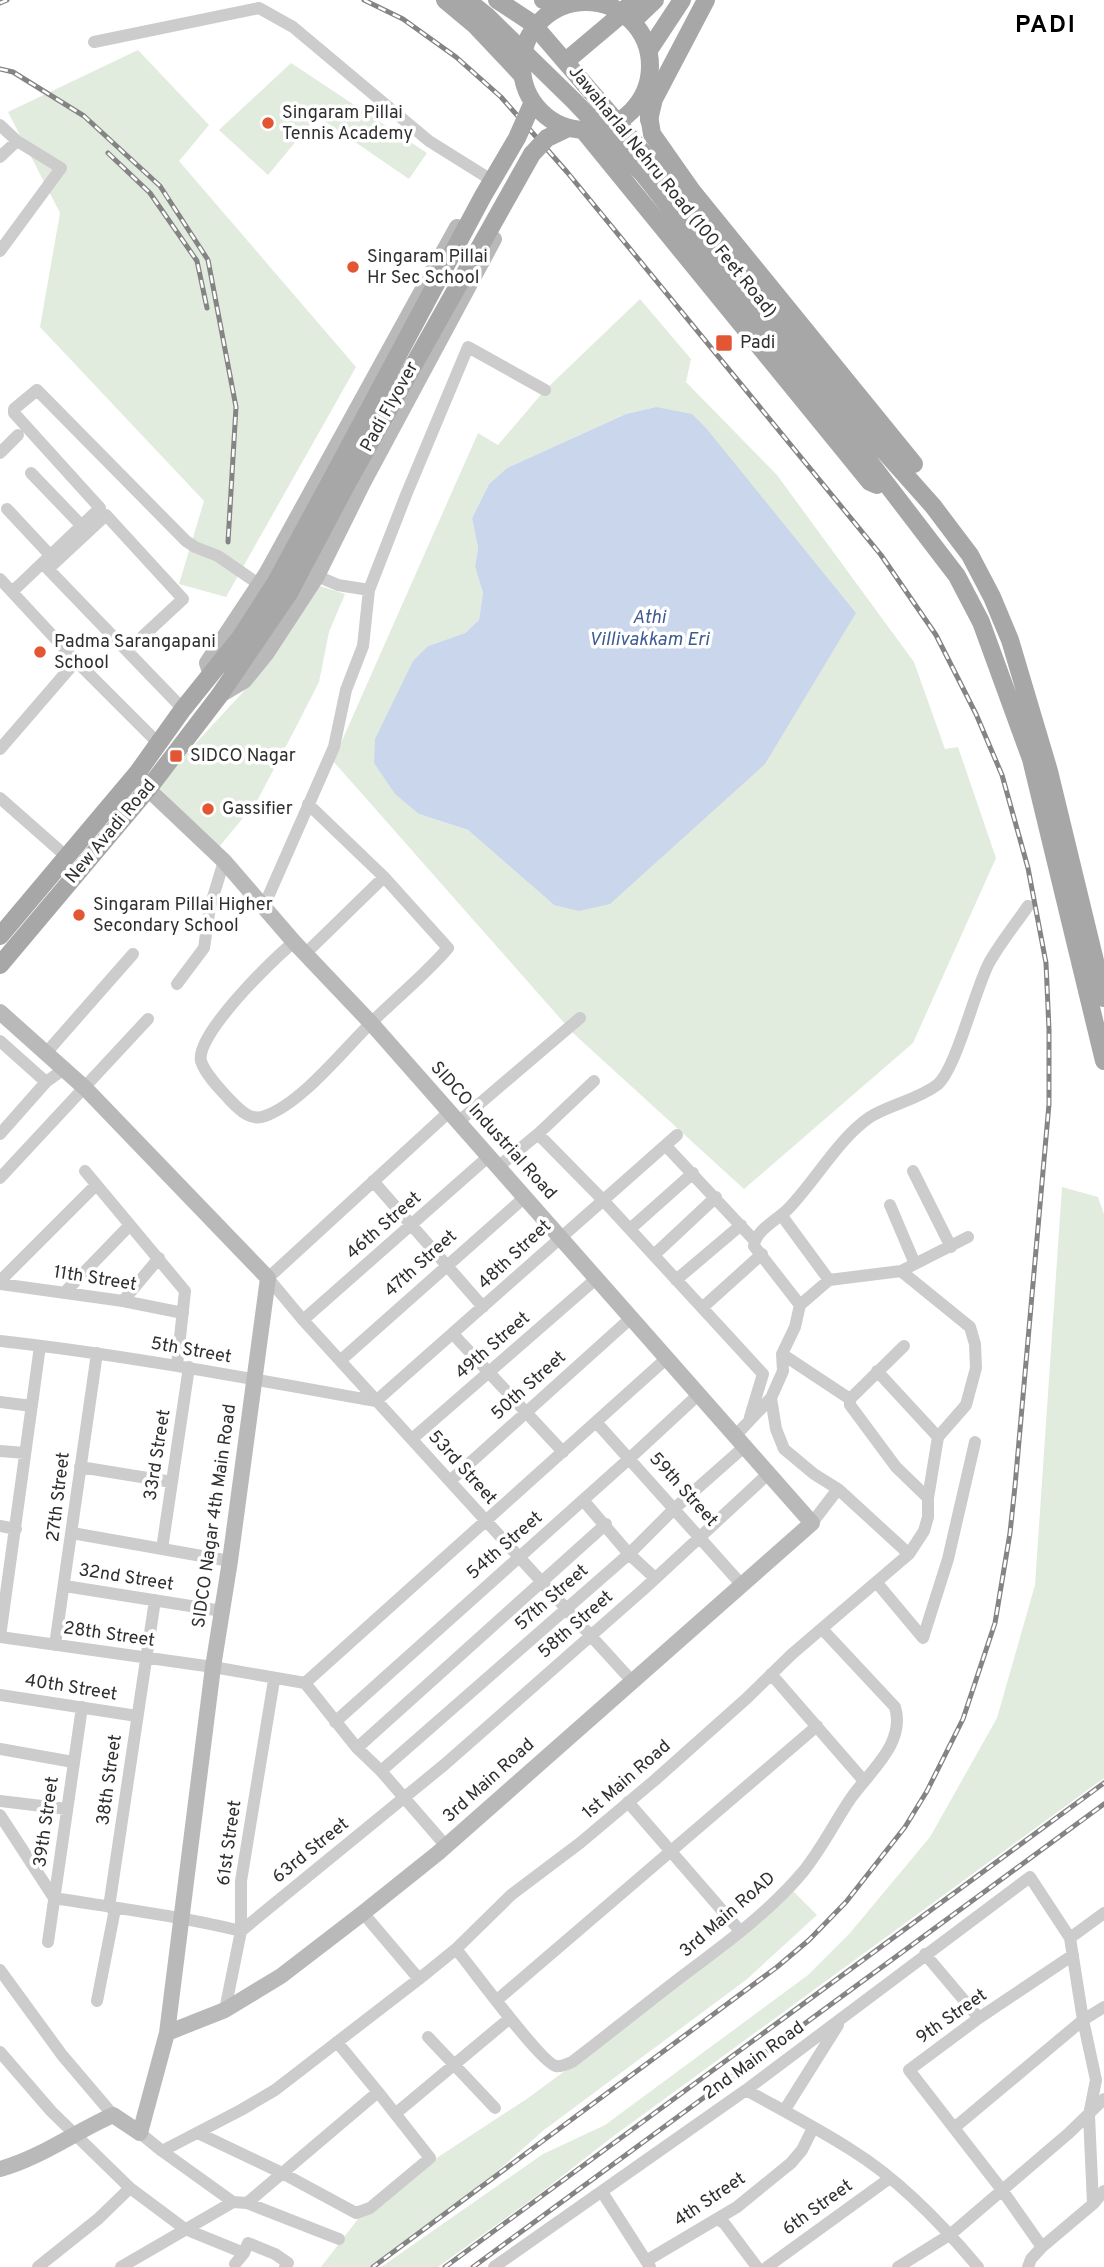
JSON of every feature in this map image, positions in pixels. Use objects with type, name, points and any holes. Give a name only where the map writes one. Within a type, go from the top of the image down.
[{"type":"main road","points":[[445,0],[475,24],[522,75],[533,102],[548,118],[575,129],[870,482],[891,492]]},
{"type":"main road","name":"Jawaharlal Nehru Road (100 Feet Road)","points":[[467,0],[487,16],[575,102],[643,174],[957,576],[981,622],[1031,759],[1104,1061]]},
{"type":"main road","name":"Jawaharlal Nehru Road (100 Feet Road)","points":[[497,0],[532,23],[566,61],[642,151],[765,308],[933,506],[970,555],[1010,640],[1049,771],[1104,998]]},
{"type":"main road","points":[[543,0],[561,6]]},
{"type":"main road","points":[[566,61],[634,0]]},
{"type":"main road","points":[[633,21],[655,0]]},
{"type":"main road","points":[[649,50],[682,0]]},
{"type":"main road","points":[[642,151],[654,99],[706,0]]},
{"type":"main road","points":[[522,75],[523,54],[530,34],[543,18],[561,6],[599,2],[617,9],[633,21],[643,34],[649,50],[650,71],[645,91],[652,134],[692,191],[914,464],[922,475],[933,506]]},
{"type":"main road","name":"Padi Flyover","points":[[211,675],[232,662],[289,593],[350,478],[532,153],[547,138],[575,129],[606,127],[627,116],[645,91]]},
{"type":"main road","name":"Padi Flyover","points":[[219,696],[232,662],[483,196],[517,138],[533,102]]},
{"type":"main road","name":"New Avadi Road","points":[[0,936],[138,772],[211,675]]},
{"type":"main road","name":"New Avadi Road","points":[[0,965],[148,789],[219,696]]},
{"type":"street","points":[[94,41],[259,8],[293,27],[429,141],[515,193],[516,198],[363,483],[317,576],[266,654],[244,681],[219,696]]},
{"type":"street","points":[[0,125],[17,141],[61,168],[0,251]]},
{"type":"street","points":[[0,157],[17,141]]},
{"type":"street","points":[[211,675],[207,663],[260,585],[485,176]]},
{"type":"street","points":[[264,906],[334,747],[346,690],[363,646],[369,590],[405,495],[468,347],[545,390]]},
{"type":"street","points":[[12,592],[100,508],[14,413],[35,390],[186,541],[218,556],[260,585]]},
{"type":"street","points":[[0,453],[19,435]]},
{"type":"street","points":[[31,472],[81,525]]},
{"type":"street","points":[[7,509],[50,555]]},
{"type":"street","points":[[127,651],[183,599],[106,515],[48,569],[127,651],[183,709]]},
{"type":"street","points":[[317,576],[338,585],[369,590]]},
{"type":"street","points":[[0,579],[76,661],[159,744]]},
{"type":"street","points":[[0,748],[76,661]]},
{"type":"street","name":"SIDCO Industrial Road","points":[[138,772],[148,789],[224,861],[293,942],[371,1023],[812,1523]]},
{"type":"street","points":[[0,798],[67,857]]},
{"type":"street","points":[[293,942],[263,968],[208,1036],[201,1051],[202,1063],[218,1087],[243,1114],[261,1118],[282,1108],[448,948],[384,877],[308,804]]},
{"type":"street","points":[[177,984],[204,948],[210,907],[224,861]]},
{"type":"street","points":[[305,954],[384,877]]},
{"type":"street","points":[[754,1240],[808,1189],[855,1129],[872,1116],[940,1083],[988,964],[1028,906]]},
{"type":"street","points":[[46,1053],[133,954]]},
{"type":"street","points":[[0,1012],[85,1088],[268,1278],[373,1181],[580,1018]]},
{"type":"street","points":[[0,1178],[148,1018]]},
{"type":"street","points":[[0,1041],[46,1082]]},
{"type":"street","points":[[0,1134],[46,1082],[64,1069]]},
{"type":"street","name":"46th Street","points":[[303,1320],[411,1226],[493,1162],[538,1134],[594,1081]]},
{"type":"street","points":[[538,1134],[630,1228],[763,1374],[750,1417]]},
{"type":"street","name":"48th Street","points":[[376,1401],[677,1135]]},
{"type":"street","points":[[666,1146],[754,1240],[754,1245],[800,1305]]},
{"type":"street","name":"33rd Street","points":[[85,1171],[185,1291],[183,1366],[172,1482],[162,1549]]},
{"type":"street","points":[[913,1171],[951,1247]]},
{"type":"street","points":[[630,1228],[692,1173]]},
{"type":"street","points":[[373,1181],[484,1307]]},
{"type":"street","points":[[0,1283],[96,1185]]},
{"type":"street","name":"47th Street","points":[[341,1360],[526,1196]]},
{"type":"street","points":[[654,1255],[716,1197]]},
{"type":"street","points":[[890,1205],[915,1264]]},
{"type":"street","points":[[782,1216],[830,1280]]},
{"type":"street","points":[[65,1292],[130,1225]]},
{"type":"street","points":[[676,1280],[741,1225]]},
{"type":"street","points":[[750,1417],[771,1398],[783,1371],[782,1354],[800,1305],[830,1280],[901,1271],[968,1237]]},
{"type":"street","points":[[702,1308],[761,1254]]},
{"type":"street","points":[[123,1301],[159,1258]]},
{"type":"street","points":[[877,1371],[938,1437],[965,1405],[976,1368],[975,1344],[970,1326],[901,1271]]},
{"type":"street","name":"53rd Street","points":[[268,1278],[376,1401],[632,1681]]},
{"type":"street","name":"SIDCO Nagar 4th Main Road","points":[[140,2133],[167,2033],[213,1667],[268,1278]]},
{"type":"street","name":"49th Street","points":[[412,1439],[597,1278]]},
{"type":"street","name":"11th Street","points":[[0,1283],[123,1301],[183,1313]]},
{"type":"street","name":"50th Street","points":[[451,1480],[631,1318]]},
{"type":"street","points":[[453,1334],[563,1452]]},
{"type":"street","name":"5th Street","points":[[0,1341],[183,1366],[376,1401]]},
{"type":"street","points":[[0,1637],[5,1580],[16,1529],[40,1346]]},
{"type":"street","points":[[904,1346],[850,1399],[850,1405],[896,1467],[928,1498]]},
{"type":"street","name":"27th Street","points":[[55,1644],[97,1353]]},
{"type":"street","points":[[782,1354],[850,1399]]},
{"type":"street","points":[[446,1846],[381,1771],[357,1748],[305,1683],[667,1357]]},
{"type":"street","name":"54th Street","points":[[335,1722],[698,1395]]},
{"type":"street","points":[[771,1398],[776,1429],[784,1449],[814,1474],[838,1489],[909,1554]]},
{"type":"street","points":[[0,1402],[32,1406]]},
{"type":"street","name":"57th Street","points":[[381,1771],[629,1554],[739,1441],[750,1417]]},
{"type":"street","name":"59th Street","points":[[596,1422],[741,1584]]},
{"type":"street","name":"1st Main Road","points":[[162,2151],[275,2090],[419,1979],[456,1949],[511,1895],[580,1843],[721,1722],[771,1674],[909,1554],[924,1531],[928,1517],[928,1498],[938,1437]]},
{"type":"street","points":[[877,1583],[923,1638],[948,1559],[975,1441]]},
{"type":"street","points":[[0,1451],[25,1453]]},
{"type":"street","points":[[80,1467],[172,1482]]},
{"type":"street","name":"58th Street","points":[[403,1798],[444,1765],[655,1578],[768,1474]]},
{"type":"street","points":[[812,1523],[838,1489]]},
{"type":"street","points":[[583,1500],[629,1554],[655,1578]]},
{"type":"street","name":"3rd Main Road","points":[[167,2033],[225,2011],[281,1976],[363,1913],[446,1846],[812,1523]]},
{"type":"street","points":[[357,1748],[606,1524]]},
{"type":"street","points":[[0,1526],[16,1529]]},
{"type":"street","points":[[72,1533],[230,1561]]},
{"type":"street","name":"32nd Street","points":[[65,1586],[222,1611]]},
{"type":"street","name":"38th Street","points":[[97,2001],[112,1908],[136,1716],[155,1600]]},
{"type":"street","name":"3rd Main RoAD","points":[[456,1949],[544,2057],[553,2066],[559,2067],[572,2062],[740,1931],[801,1874],[888,1750],[895,1734],[898,1717],[895,1707],[823,1630]]},
{"type":"street","name":"28th Street","points":[[0,1637],[213,1667],[305,1683]]},
{"type":"street","points":[[771,1674],[864,1781]]},
{"type":"street","name":"61st Street","points":[[225,2011],[241,1931],[240,1881],[274,1679]]},
{"type":"street","name":"40th Street","points":[[0,1695],[136,1716]]},
{"type":"street","name":"39th Street","points":[[48,1941],[82,1707]]},
{"type":"street","points":[[497,2000],[817,1726]]},
{"type":"street","points":[[0,1749],[73,1762]]},
{"type":"street","name":"63rd Street","points":[[241,1931],[403,1798]]},
{"type":"street","points":[[0,1801],[67,1809]]},
{"type":"street","points":[[628,1802],[740,1931]]},
{"type":"street","points":[[0,1815],[54,1898],[182,1917],[241,1931]]},
{"type":"street","name":"2nd Main Road","points":[[494,2267],[746,2090],[1030,1877],[1070,1938]]},
{"type":"street","points":[[363,1913],[419,1979]]},
{"type":"street","points":[[1093,2204],[1089,2115],[1096,2080],[1070,1938],[1104,1913]]},
{"type":"street","points":[[925,1954],[979,2018]]},
{"type":"street","name":"9th Street","points":[[1042,2247],[1002,2190],[909,2070],[979,2018],[1073,1955]]},
{"type":"street","points":[[0,1970],[62,2055],[113,2115],[233,2202],[247,2203],[339,2239]]},
{"type":"street","points":[[954,2128],[1083,2020],[1104,2007]]},
{"type":"street","points":[[785,2111],[843,2017]]},
{"type":"street","points":[[395,2114],[510,2018]]},
{"type":"street","points":[[428,2037],[495,2109]]},
{"type":"street","points":[[198,2133],[282,2173],[348,2210],[356,2213],[370,2208],[430,2158],[337,2042]]},
{"type":"street","points":[[0,2053],[51,2111],[130,2188],[186,2229],[244,2253]]},
{"type":"street","points":[[746,2090],[854,2151],[890,2178],[951,2234],[971,2264]]},
{"type":"street","points":[[247,2203],[378,2092]]},
{"type":"street","points":[[898,2267],[951,2234],[1104,2099]]},
{"type":"street","points":[[0,2169],[25,2162],[113,2115]]},
{"type":"street","name":"4th Street","points":[[648,2264],[737,2207],[791,2163],[802,2150],[813,2128]]},
{"type":"street","name":"6th Street","points":[[767,2267],[890,2178]]},
{"type":"street","points":[[38,2267],[98,2219],[130,2188]]},
{"type":"street","points":[[1032,2264],[1042,2247],[1093,2204],[1104,2191]]},
{"type":"street","points":[[603,2192],[648,2264]]},
{"type":"street","points":[[129,2265],[233,2202]]},
{"type":"street","points":[[717,2219],[724,2223],[757,2267]]},
{"type":"street","points":[[235,2264],[248,2243],[275,2254],[288,2263],[285,2267]]},
{"type":"green space","points":[[138,50],[209,125],[179,161],[356,367],[226,597],[179,584],[204,501],[40,327],[60,213],[8,112]]},
{"type":"green space","name":"Singaram Pillai Tennis Academy","points":[[291,63],[427,153],[409,179],[317,116],[268,175],[219,130]]},
{"type":"green space","points":[[640,299],[691,359],[686,382],[777,475],[914,662],[945,749],[958,747],[996,858],[913,1043],[744,1189],[574,1034],[333,761],[478,433],[498,445],[545,390]],"holes":[[[656,407],[554,905],[468,830],[419,814],[428,646],[465,633],[479,620],[483,593],[475,567],[478,548],[472,518],[489,484],[507,468],[626,414]]]},
{"type":"green space","points":[[320,586],[345,594],[329,632],[319,682],[257,801],[219,847],[159,788],[244,691]]},
{"type":"green space","points":[[1062,1187],[1098,1197],[1104,1214],[1104,1778],[438,2267],[381,2267],[543,2154],[605,2125],[808,1975],[850,1933],[930,1837],[997,1718],[1035,1585]]},
{"type":"green space","points":[[791,1889],[817,1915],[746,1980],[544,2130],[494,2174],[370,2267],[321,2267],[361,2215],[429,2163],[528,2098],[596,2048]]},
{"type":"water","name":"Athi Villivakkam Eri","points":[[656,407],[692,414],[706,428],[856,613],[765,764],[610,904],[579,911],[554,905],[468,830],[419,814],[395,794],[374,763],[375,739],[413,661],[428,646],[465,633],[479,620],[483,593],[475,567],[478,548],[472,518],[489,484],[507,468],[626,414]]},
{"type":"railway","points":[[0,3],[7,0]]},
{"type":"railway","points":[[364,0],[403,19],[456,57],[501,97],[567,172],[881,555],[936,635],[976,714],[1002,775],[1028,868],[1046,963],[1049,1030],[1049,1104],[1010,1533],[995,1623],[963,1719],[927,1791],[905,1827],[846,1902],[809,1940],[777,1967],[373,2267]]},
{"type":"railway","points":[[0,69],[13,72],[84,116],[160,186],[208,260],[236,407],[228,542]]},
{"type":"railway","points":[[108,153],[150,193],[197,261],[207,308]]},
{"type":"railway","points":[[445,2267],[1104,1783]]},
{"type":"railway","points":[[473,2267],[1104,1804]]},
{"type":"place","name":"Singaram Pillai Tennis Academy","points":[[268,123]]},
{"type":"place","name":"Singaram Pillai Hr Sec School","points":[[353,267]]},
{"type":"place","name":"Padi","points":[[724,343]]},
{"type":"place","name":"Padma Sarangapani School","points":[[40,652]]},
{"type":"place","name":"SIDCO Nagar","points":[[176,756]]},
{"type":"place","name":"Gassifier","points":[[208,809]]},
{"type":"place","name":"Singaram Pillai Higher Secondary School","points":[[79,915]]},
{"type":"district","name":"PADI","points":[[1046,26]]}]
